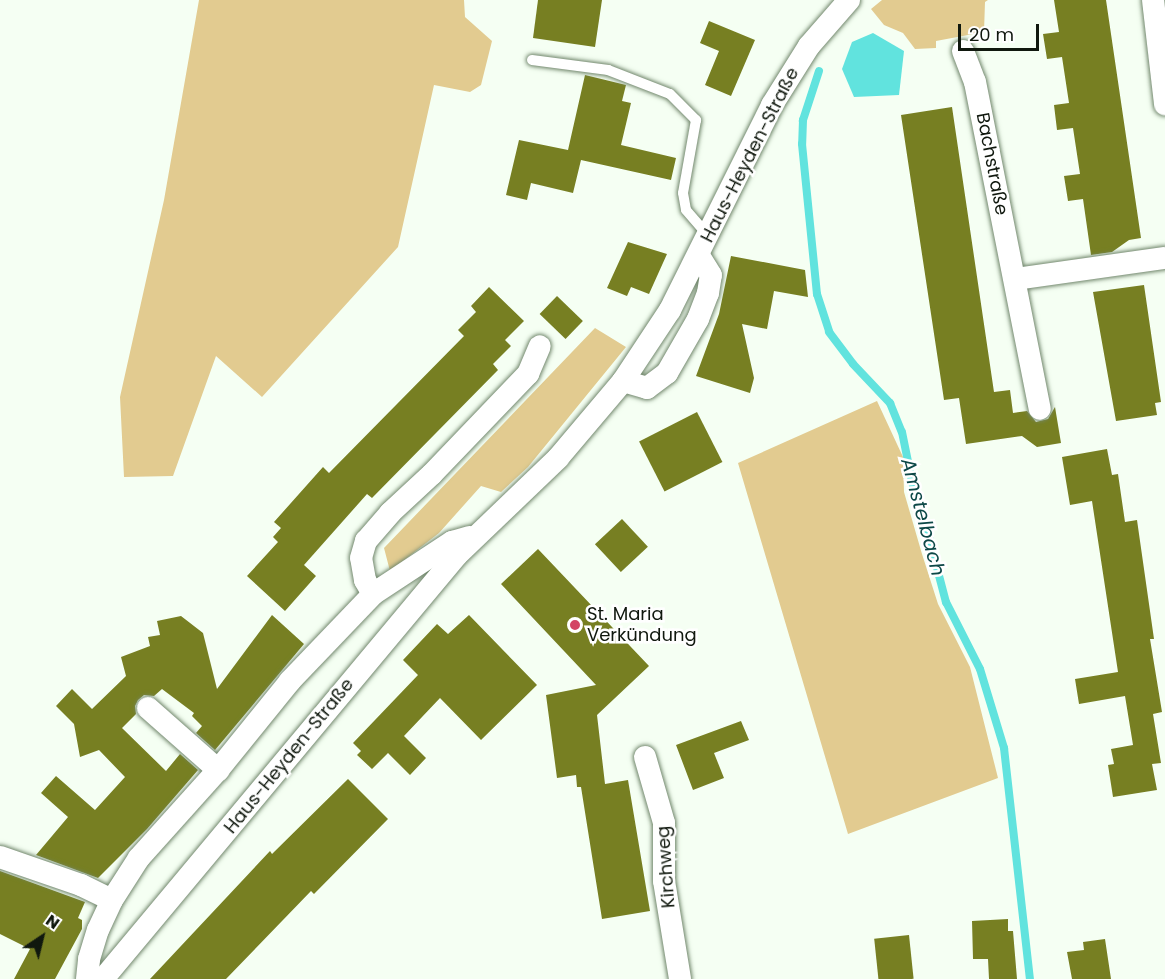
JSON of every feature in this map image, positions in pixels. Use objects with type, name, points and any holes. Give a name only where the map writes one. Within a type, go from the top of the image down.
[{"type":"street","name":"Haus-Heyden-Straße","points":[[103,979],[310,729],[476,534],[558,458],[623,381],[670,310],[772,105],[809,46],[849,0]]},
{"type":"street","points":[[1153,0],[1165,104]]},
{"type":"street","name":"Bachstraße","points":[[963,51],[975,82],[1040,409]]},
{"type":"street","name":"Haus-Heyden-Straße","points":[[623,381],[647,388],[667,373],[698,319],[708,293],[711,276],[704,245]]},
{"type":"street","points":[[1015,279],[1165,258]]},
{"type":"street","points":[[373,594],[365,580],[361,558],[366,542],[390,513],[432,474],[528,374],[540,346]]},
{"type":"street","name":"Haus-Heyden-Straße","points":[[87,979],[89,959],[98,930],[112,900],[139,858],[218,770],[290,681],[373,594],[452,542],[476,534]]},
{"type":"street","points":[[148,708],[218,770]]},
{"type":"street","name":"Kirchweg","points":[[645,757],[664,823],[664,881],[680,979]]},
{"type":"street","points":[[0,856],[81,885],[112,900]]},
{"type":"lane","points":[[532,60],[608,70],[670,94],[696,120],[683,193],[686,210],[704,245]]},
{"type":"shaded area","points":[[199,0],[464,0],[465,17],[492,41],[481,85],[470,92],[434,85],[398,247],[262,397],[216,356],[173,476],[124,477],[120,397],[164,200]]},
{"type":"shaded area","points":[[882,0],[988,0],[985,2],[984,32],[936,41],[936,48],[915,49],[903,33],[884,25],[871,9]]},
{"type":"shaded area","points":[[595,328],[626,347],[528,467],[501,492],[481,486],[439,533],[390,571],[384,548]]},
{"type":"shaded area","points":[[877,401],[903,457],[904,492],[922,554],[938,604],[970,667],[998,778],[848,834],[738,463]]},
{"type":"water","points":[[873,33],[904,51],[899,95],[854,97],[842,69],[852,42]]},
{"type":"building","points":[[538,0],[602,0],[595,47],[533,38]]},
{"type":"building","points":[[1054,0],[1106,0],[1141,238],[1129,240],[1112,252],[1091,255],[1083,199],[1068,201],[1064,176],[1080,174],[1073,128],[1057,130],[1054,105],[1069,103],[1062,57],[1047,59],[1043,34],[1059,32]]},
{"type":"building","points":[[709,21],[755,40],[731,96],[705,85],[719,51],[700,43]]},
{"type":"building","points":[[585,75],[626,85],[622,101],[631,103],[621,145],[676,158],[671,180],[581,160],[573,193],[531,183],[527,200],[506,195],[519,140],[568,150]]},
{"type":"building","points":[[952,107],[994,392],[1010,390],[1013,413],[1027,411],[1036,422],[1048,419],[1055,407],[1061,443],[1037,447],[1022,436],[966,444],[959,398],[944,400],[901,115]]},
{"type":"building","points":[[628,242],[667,254],[649,294],[631,287],[627,296],[607,288]]},
{"type":"building","points":[[731,256],[805,270],[808,297],[774,291],[767,329],[742,324],[754,378],[750,393],[696,376],[719,314]]},
{"type":"building","points":[[1144,285],[1161,402],[1155,403],[1157,415],[1116,421],[1093,292]]},
{"type":"building","points":[[489,287],[524,321],[505,340],[511,346],[493,364],[498,370],[372,498],[367,494],[304,565],[316,576],[285,611],[247,576],[278,542],[273,537],[281,528],[274,522],[323,467],[329,473],[464,336],[458,330],[476,312],[471,306]]},
{"type":"building","points":[[557,296],[583,321],[566,339],[540,314]]},
{"type":"building","points":[[697,412],[722,462],[665,491],[639,442]]},
{"type":"building","points":[[1107,449],[1112,475],[1118,474],[1125,522],[1137,520],[1154,639],[1150,639],[1162,712],[1153,714],[1161,763],[1152,764],[1157,790],[1113,797],[1108,765],[1114,764],[1111,749],[1133,745],[1125,696],[1079,704],[1075,679],[1118,672],[1092,501],[1070,505],[1062,457]]},
{"type":"building","points":[[622,519],[648,547],[621,572],[595,544]]},
{"type":"building","points":[[538,549],[649,666],[597,715],[605,784],[628,780],[650,911],[602,919],[581,787],[577,787],[576,775],[557,778],[546,695],[596,685],[501,584]]},
{"type":"building","points":[[272,615],[304,644],[215,750],[196,733],[202,726],[192,716],[194,713],[162,689],[154,696],[144,695],[138,700],[135,706],[136,714],[122,728],[166,771],[180,754],[198,770],[147,829],[98,878],[36,855],[68,817],[41,793],[56,776],[95,810],[125,777],[99,750],[80,757],[74,724],[56,706],[72,689],[92,709],[126,676],[121,657],[150,646],[148,637],[160,635],[157,621],[181,616],[203,633],[217,689]]},
{"type":"building","points":[[469,615],[537,685],[481,740],[440,698],[404,736],[426,758],[410,775],[388,753],[372,769],[357,755],[361,751],[353,743],[418,675],[403,660],[437,624],[448,634]]},
{"type":"building","points":[[741,721],[749,740],[714,753],[724,778],[693,790],[676,745]]},
{"type":"building","points":[[348,779],[388,819],[314,894],[311,891],[226,979],[150,979],[270,851],[272,854]]},
{"type":"building","points":[[0,871],[85,902],[78,918],[82,920],[82,929],[55,979],[14,979],[30,949],[0,934]]},
{"type":"building","points":[[1008,919],[1008,931],[1013,931],[1017,979],[989,979],[988,959],[973,959],[972,921]]},
{"type":"building","points":[[909,935],[914,979],[878,979],[874,939]]},
{"type":"building","points":[[1105,939],[1111,979],[1072,979],[1067,952],[1084,950],[1083,942]]},
{"type":"waterway","name":"Amstelbach","points":[[819,71],[803,120],[802,144],[817,294],[829,332],[853,364],[890,403],[902,432],[915,496],[926,526],[946,602],[980,669],[1004,748],[1030,979]]},
{"type":"place","name":"St. Maria Verkündung","points":[[575,625]]}]
